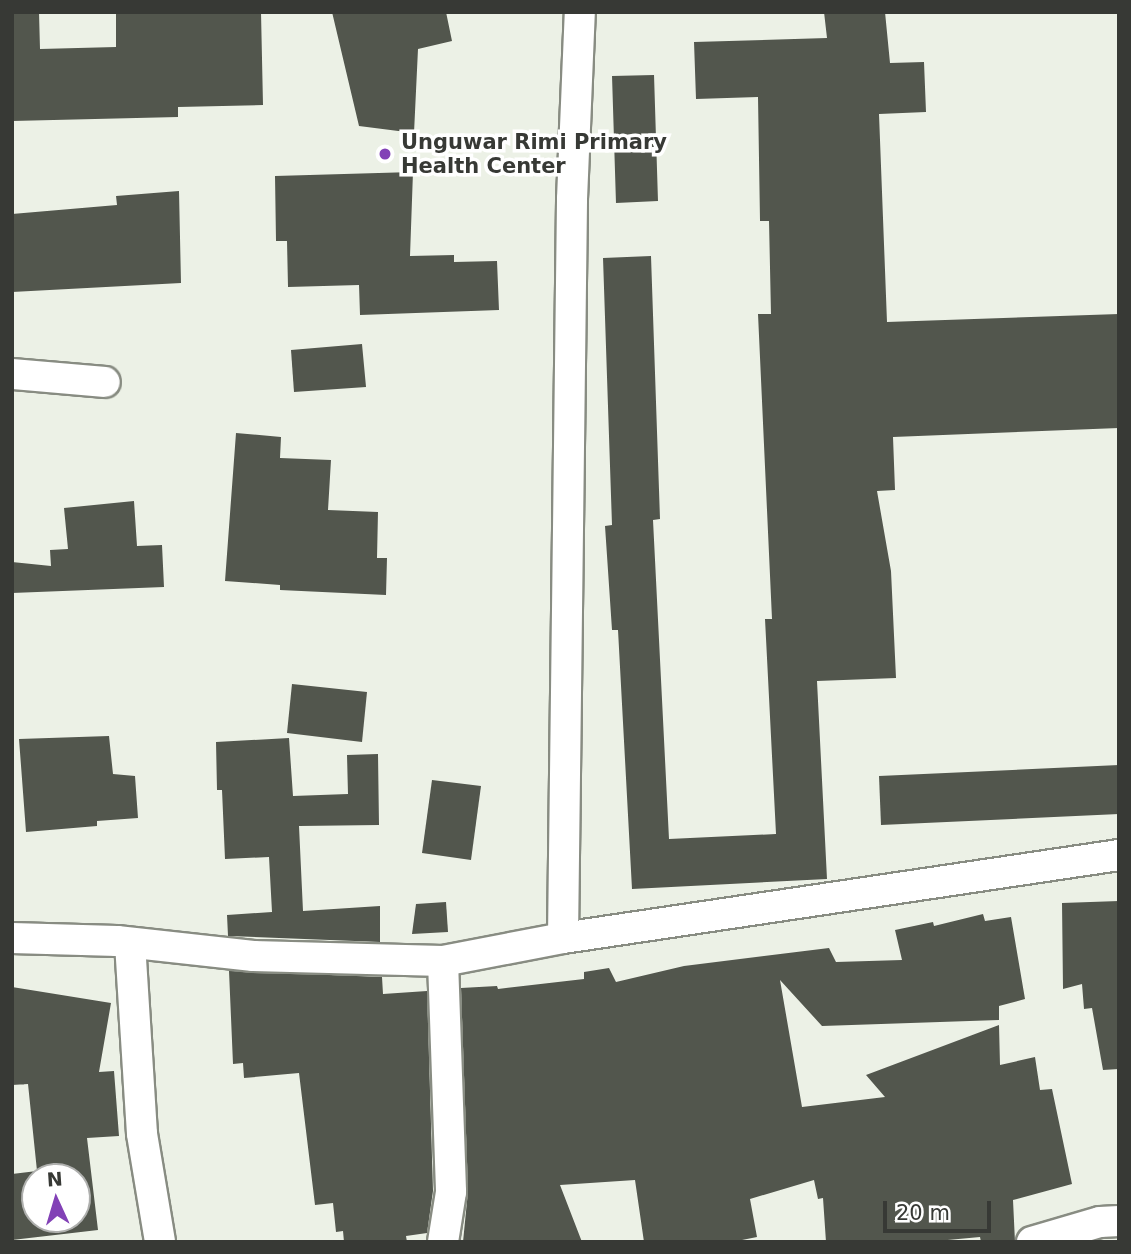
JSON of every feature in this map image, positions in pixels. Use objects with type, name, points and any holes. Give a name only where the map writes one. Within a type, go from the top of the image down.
[{"type":"street","points":[[563,938],[572,199],[580,12]]},
{"type":"street","points":[[12,374],[106,382]]},
{"type":"street","points":[[12,937],[130,943],[253,956],[443,961],[563,938],[1119,855]]},
{"type":"street","points":[[130,943],[142,1134],[160,1242]]},
{"type":"street","points":[[443,961],[451,1192],[443,1242]]},
{"type":"street","points":[[1032,1242],[1100,1222],[1119,1221]]},
{"type":"building","points":[[12,12],[39,12],[40,49],[116,47],[116,12],[261,12],[263,105],[178,107],[178,117],[12,121]]},
{"type":"building","points":[[332,12],[446,12],[452,41],[418,49],[414,133],[359,126]]},
{"type":"building","points":[[824,12],[885,12],[890,63],[924,62],[926,112],[879,114],[887,322],[1119,314],[1119,428],[893,437],[895,490],[877,491],[891,571],[896,678],[817,681],[827,879],[632,889],[618,630],[612,630],[605,526],[612,525],[603,258],[651,256],[660,519],[653,520],[669,839],[776,834],[765,619],[772,619],[758,314],[771,314],[769,221],[760,221],[758,97],[696,99],[694,42],[827,38]]},
{"type":"building","points":[[654,75],[658,201],[616,203],[612,76]]},
{"type":"building","points":[[413,172],[410,256],[454,255],[454,262],[497,261],[499,310],[360,315],[359,285],[288,287],[287,241],[276,241],[275,176]]},
{"type":"building","points":[[179,191],[181,283],[12,292],[12,214],[117,205],[116,196]]},
{"type":"building","points":[[362,344],[366,387],[294,392],[291,350]]},
{"type":"building","points":[[236,433],[281,437],[280,458],[331,460],[328,510],[378,512],[377,558],[387,558],[386,595],[280,590],[280,585],[225,581]]},
{"type":"building","points":[[134,501],[137,546],[162,545],[164,587],[12,593],[12,562],[51,566],[50,550],[68,549],[64,508]]},
{"type":"building","points":[[292,684],[367,692],[362,742],[287,733]]},
{"type":"building","points":[[109,736],[113,774],[135,776],[138,818],[97,821],[97,826],[26,832],[19,739]]},
{"type":"building","points":[[289,738],[293,796],[348,794],[347,755],[378,754],[379,825],[299,826],[303,911],[380,906],[380,942],[228,936],[227,915],[272,912],[269,857],[225,859],[222,790],[217,790],[216,742]]},
{"type":"building","points":[[1119,765],[1119,814],[881,825],[879,776]]},
{"type":"building","points":[[432,780],[481,786],[471,860],[422,853]]},
{"type":"building","points":[[1119,901],[1119,1069],[1103,1070],[1092,1008],[1084,1009],[1082,984],[1063,989],[1062,903]]},
{"type":"building","points":[[446,902],[448,932],[412,934],[416,904]]},
{"type":"building","points":[[983,914],[985,921],[1011,917],[1025,999],[999,1006],[999,1020],[822,1026],[780,980],[802,1107],[885,1097],[866,1075],[999,1025],[1000,1065],[1035,1057],[1040,1090],[1052,1089],[1072,1184],[1013,1200],[1015,1242],[981,1242],[980,1237],[926,1242],[826,1242],[823,1198],[818,1199],[814,1180],[750,1199],[757,1237],[732,1242],[644,1242],[635,1180],[560,1185],[582,1242],[463,1242],[468,1191],[461,988],[497,986],[498,989],[584,979],[584,972],[609,968],[616,982],[684,966],[829,948],[836,962],[902,960],[895,930],[933,922],[934,926]]},
{"type":"building","points":[[229,971],[382,977],[383,994],[427,991],[433,1191],[427,1233],[406,1236],[407,1242],[344,1242],[343,1231],[336,1232],[333,1203],[315,1205],[299,1073],[244,1078],[243,1063],[233,1064]]},
{"type":"building","points":[[12,987],[111,1003],[99,1072],[114,1071],[119,1136],[87,1138],[90,1163],[36,1163],[28,1084],[12,1085]]},
{"type":"building","points":[[91,1171],[98,1230],[91,1231]]},
{"type":"building","points":[[21,1173],[21,1233],[72,1233],[12,1240],[12,1174]]},
{"type":"place","name":"Unguwar Rimi Primary Health Center","points":[[385,154]]}]
